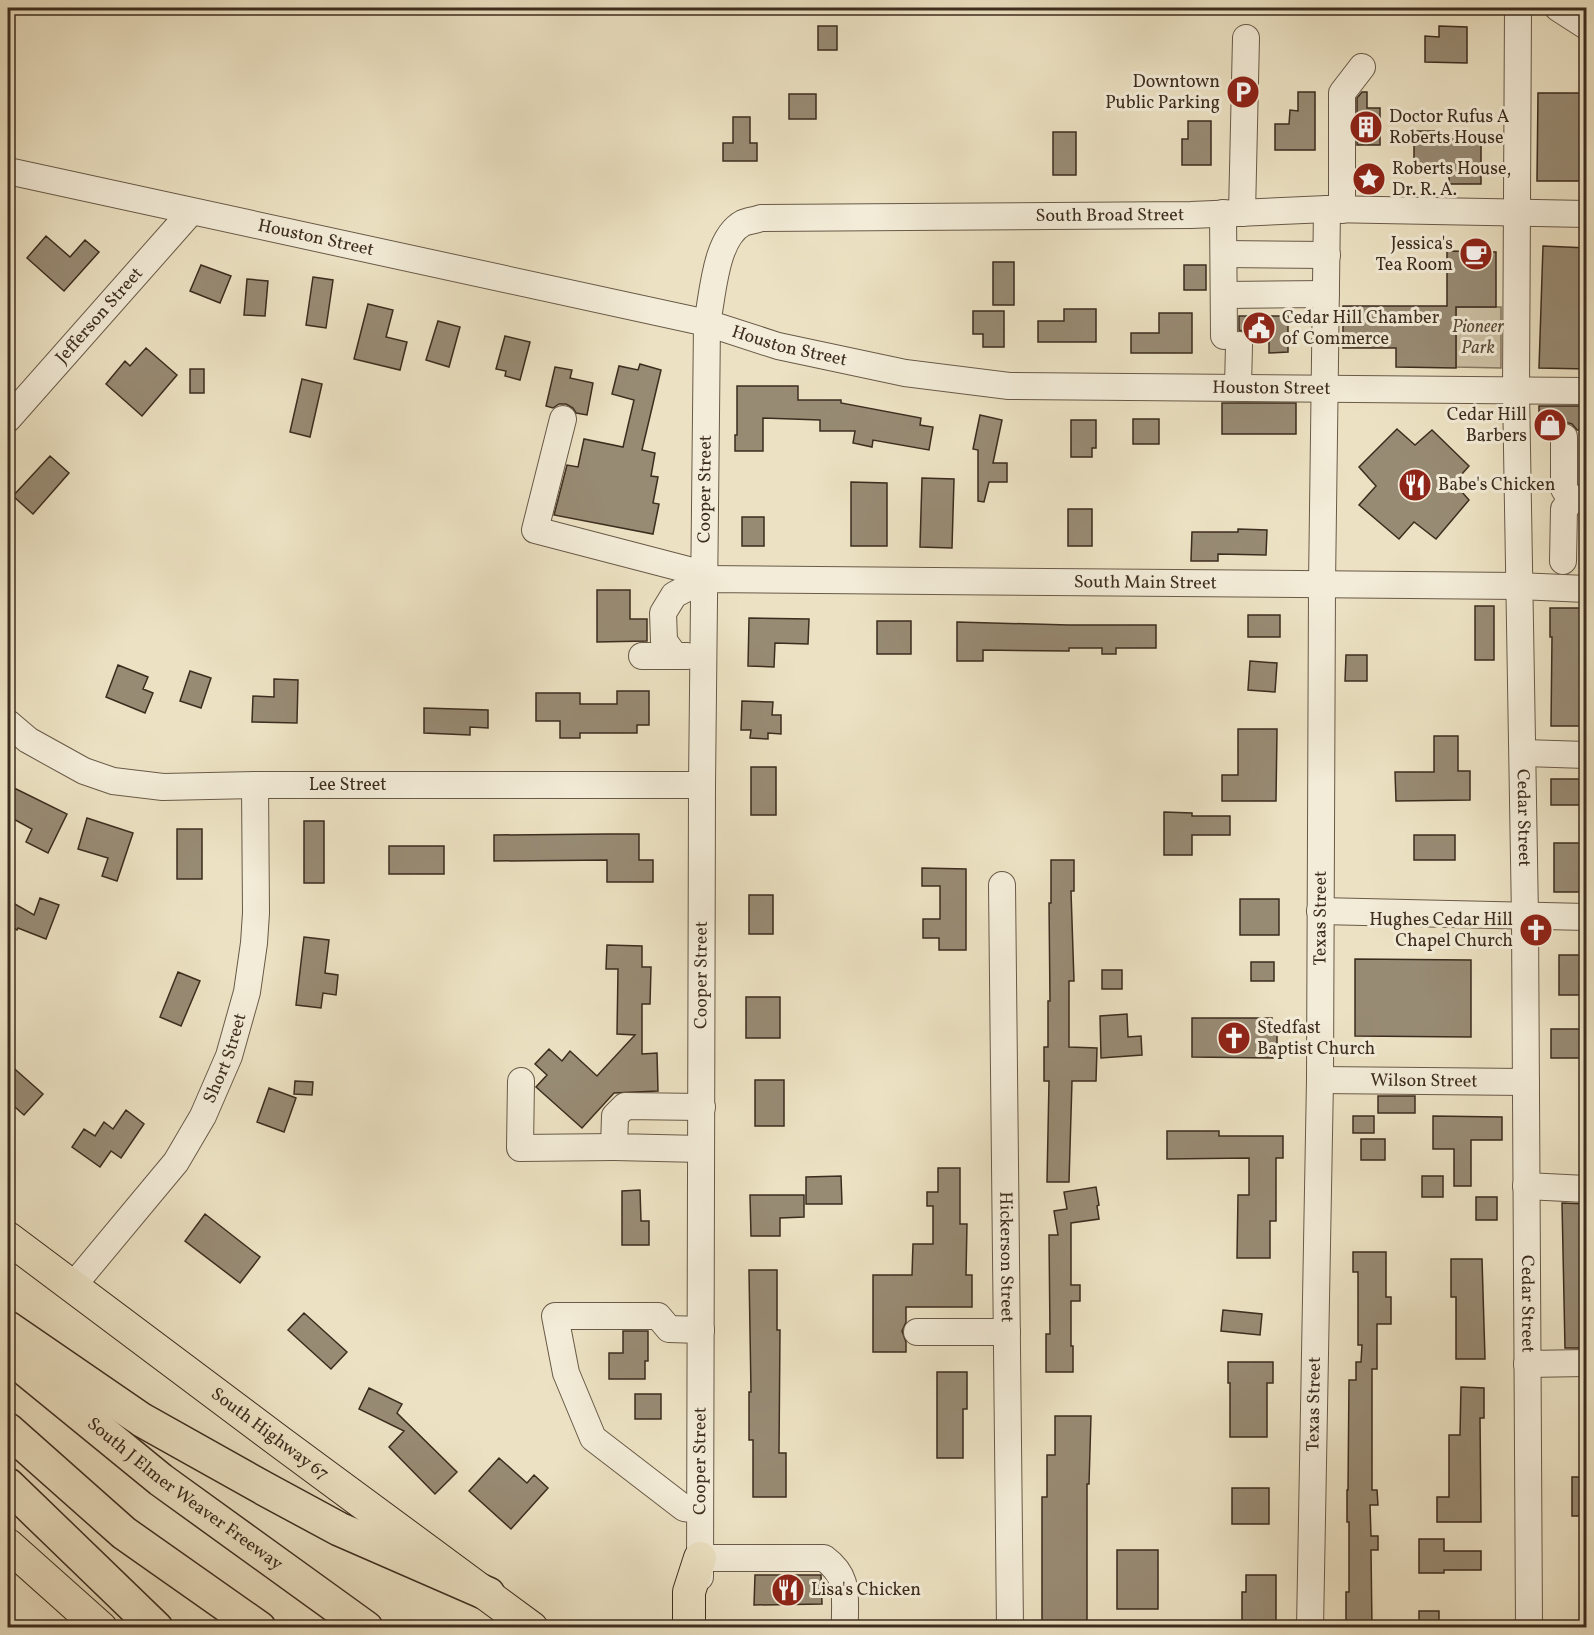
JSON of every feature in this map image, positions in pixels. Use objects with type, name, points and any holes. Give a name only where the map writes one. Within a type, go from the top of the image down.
[{"type":"highway","points":[[8,1328],[142,1420],[265,1489],[339,1529],[488,1594]]},
{"type":"highway","name":"South J Elmer Weaver Freeway","points":[[8,1355],[161,1480],[366,1628]]},
{"type":"highway","points":[[8,1430],[124,1533],[259,1628]]},
{"type":"highway","points":[[8,1485],[156,1628]]},
{"type":"main road","name":"South Highway 67","points":[[8,1238],[532,1628]]},
{"type":"main road","points":[[8,1545],[101,1628]]},
{"type":"main road","points":[[689,1628],[689,1592],[700,1558]]},
{"type":"street","name":"Cedar Street","points":[[1518,8],[1516,390],[1525,917],[1529,1628]]},
{"type":"street","points":[[1558,8],[1587,26]]},
{"type":"street","points":[[1238,386],[1224,295],[1224,254],[1233,213],[1246,38]]},
{"type":"street","name":"Texas Street","points":[[1310,1628],[1320,1080],[1322,585],[1327,255],[1334,210],[1342,93],[1362,68]]},
{"type":"street","name":"Houston Street","points":[[8,171],[707,323],[777,346],[905,373],[1009,386],[1238,386],[1587,391]]},
{"type":"street","name":"South Broad Street","points":[[707,323],[722,248],[742,224],[761,218],[1191,215],[1334,210],[1587,214]]},
{"type":"street","name":"Jefferson Street","points":[[8,419],[191,212]]},
{"type":"street","points":[[1224,254],[1327,255]]},
{"type":"street","points":[[1224,295],[1326,294]]},
{"type":"street","name":"Cooper Street","points":[[700,1628],[702,657],[707,323]]},
{"type":"street","points":[[563,419],[535,530],[704,577]]},
{"type":"street","points":[[1563,561],[1564,509],[1579,500],[1564,489],[1564,437]]},
{"type":"street","points":[[675,656],[664,641],[663,613],[674,595],[704,577]]},
{"type":"street","name":"South Main Street","points":[[704,577],[1520,586],[1587,589]]},
{"type":"street","points":[[642,656],[702,657]]},
{"type":"street","name":"Lee Street","points":[[8,723],[28,740],[84,771],[113,781],[163,787],[702,785]]},
{"type":"street","points":[[1523,753],[1587,755]]},
{"type":"street","name":"Short Street","points":[[72,1287],[176,1161],[203,1116],[229,1056],[247,992],[254,943],[256,913],[255,785]]},
{"type":"street","name":"Hickerson Street","points":[[1002,885],[1010,1628]]},
{"type":"street","points":[[1320,911],[1587,917]]},
{"type":"street","name":"Wilson Street","points":[[1320,1080],[1526,1082]]},
{"type":"street","points":[[521,1081],[520,1148],[701,1149]]},
{"type":"street","points":[[614,1147],[615,1116],[625,1106],[702,1107]]},
{"type":"street","points":[[1526,1186],[1587,1189]]},
{"type":"street","points":[[700,1509],[684,1508],[593,1438],[566,1373],[555,1316],[657,1316],[669,1329],[701,1330]]},
{"type":"street","points":[[917,1332],[1006,1332]]},
{"type":"street","points":[[1527,1364],[1587,1363]]},
{"type":"street","points":[[700,1558],[824,1558],[836,1567],[844,1583],[845,1628]]},
{"type":"green space","name":"Pioneer Park","points":[[1456,307],[1501,307],[1501,368],[1456,367]]},
{"type":"building","points":[[818,26],[837,26],[837,50],[818,50]]},
{"type":"building","points":[[1439,26],[1467,27],[1467,63],[1425,62],[1425,36],[1439,37]]},
{"type":"building","points":[[1298,92],[1315,92],[1315,150],[1275,150],[1275,124],[1289,124],[1290,110],[1298,111]]},
{"type":"building","name":"Doctor Rufus A Roberts House","points":[[1362,92],[1367,92],[1367,108],[1380,108],[1380,145],[1357,145],[1357,98]]},
{"type":"building","points":[[1538,93],[1587,93],[1587,181],[1537,181]]},
{"type":"building","points":[[789,94],[816,94],[816,119],[789,119]]},
{"type":"building","points":[[733,117],[750,117],[750,143],[757,143],[757,161],[723,161],[723,143],[733,143]]},
{"type":"building","points":[[1188,121],[1211,121],[1211,165],[1182,165],[1182,139],[1188,139]]},
{"type":"building","points":[[1414,131],[1436,131],[1436,139],[1481,139],[1481,184],[1449,184],[1449,167],[1414,167]]},
{"type":"building","points":[[1053,132],[1076,132],[1076,175],[1053,175]]},
{"type":"building","points":[[46,236],[70,257],[85,240],[99,252],[64,291],[27,258]]},
{"type":"building","points":[[1543,246],[1587,248],[1587,369],[1539,368]]},
{"type":"building","points":[[1447,251],[1496,252],[1496,307],[1456,307],[1456,368],[1396,367],[1396,348],[1343,348],[1343,306],[1447,306]]},
{"type":"building","points":[[993,262],[1014,262],[1014,305],[993,305]]},
{"type":"building","points":[[201,265],[231,276],[220,303],[190,291]]},
{"type":"building","points":[[1184,265],[1206,265],[1206,290],[1184,290]]},
{"type":"building","points":[[313,277],[333,280],[326,328],[306,325]]},
{"type":"building","points":[[247,279],[268,281],[265,316],[244,315]]},
{"type":"building","points":[[368,304],[393,310],[386,337],[407,342],[400,370],[354,359]]},
{"type":"building","points":[[1064,309],[1096,309],[1096,342],[1038,342],[1038,321],[1064,321]]},
{"type":"building","points":[[973,311],[1004,311],[1004,347],[983,347],[983,334],[973,334]]},
{"type":"building","points":[[1159,313],[1192,313],[1192,353],[1131,353],[1131,333],[1159,333]]},
{"type":"building","name":"Cedar Hill Chamber of Commerce","points":[[1239,316],[1288,316],[1288,352],[1269,353],[1269,339],[1253,340],[1247,333],[1239,330]]},
{"type":"building","points":[[438,321],[460,327],[449,367],[426,360]]},
{"type":"building","points":[[505,336],[530,342],[520,380],[505,376],[506,371],[496,369]]},
{"type":"building","points":[[146,348],[177,375],[142,416],[106,384],[125,361],[130,366]]},
{"type":"building","points":[[640,364],[661,370],[642,450],[655,453],[651,476],[658,477],[653,503],[659,504],[653,534],[554,515],[567,465],[578,467],[584,439],[623,447],[634,400],[612,394],[619,366],[638,370]]},
{"type":"building","points":[[555,367],[572,370],[570,378],[593,383],[587,415],[576,413],[566,404],[559,404],[553,408],[546,406]]},
{"type":"building","points":[[190,369],[204,369],[204,393],[190,393]]},
{"type":"building","points":[[302,379],[322,384],[310,437],[290,432]]},
{"type":"building","points":[[737,386],[798,386],[798,400],[841,400],[841,403],[921,418],[920,425],[933,427],[929,450],[873,440],[872,447],[853,443],[855,431],[820,431],[820,420],[763,418],[763,451],[735,451]]},
{"type":"building","points":[[1222,403],[1296,403],[1296,434],[1222,434]]},
{"type":"building","points":[[1539,406],[1587,406],[1587,430],[1577,430],[1572,424],[1565,422],[1557,424],[1551,430],[1539,430]]},
{"type":"building","points":[[980,415],[1002,420],[993,463],[1007,463],[1007,482],[989,482],[984,502],[978,501],[978,450],[973,449]]},
{"type":"building","points":[[1133,419],[1159,419],[1159,444],[1133,444]]},
{"type":"building","points":[[1071,420],[1096,420],[1096,448],[1092,448],[1092,457],[1071,457]]},
{"type":"building","name":"Babe's Chicken","points":[[1397,429],[1415,445],[1432,430],[1469,466],[1454,483],[1469,500],[1436,539],[1414,522],[1399,539],[1359,505],[1376,486],[1359,467]]},
{"type":"building","points":[[50,456],[69,473],[33,514],[13,496]]},
{"type":"building","points":[[922,478],[954,479],[952,548],[920,547]]},
{"type":"building","points":[[851,482],[887,483],[887,546],[851,546]]},
{"type":"building","points":[[1068,509],[1092,509],[1092,546],[1068,546]]},
{"type":"building","points":[[742,517],[764,517],[764,546],[742,546]]},
{"type":"building","points":[[1238,529],[1267,530],[1266,555],[1218,554],[1218,561],[1191,561],[1192,532],[1238,532]]},
{"type":"building","points":[[597,590],[630,590],[630,619],[647,619],[647,641],[597,642]]},
{"type":"building","points":[[1475,606],[1494,606],[1494,660],[1475,660]]},
{"type":"building","points":[[1550,608],[1587,608],[1587,726],[1551,726]]},
{"type":"building","points":[[1248,615],[1280,615],[1280,637],[1248,637]]},
{"type":"building","points":[[749,618],[809,619],[808,644],[775,643],[774,667],[748,666]]},
{"type":"building","points":[[877,621],[911,621],[911,654],[877,654]]},
{"type":"building","points":[[957,622],[1156,625],[1156,648],[1116,648],[1116,654],[1102,654],[1102,648],[1069,648],[1069,651],[983,650],[983,661],[957,661]]},
{"type":"building","points":[[1346,655],[1367,655],[1367,681],[1345,681]]},
{"type":"building","points":[[1250,661],[1277,663],[1275,692],[1248,690]]},
{"type":"building","points":[[118,665],[148,677],[143,689],[153,693],[145,713],[106,697]]},
{"type":"building","points":[[190,671],[211,678],[201,708],[180,701]]},
{"type":"building","points":[[274,679],[298,680],[297,723],[252,722],[253,696],[274,697]]},
{"type":"building","points":[[617,691],[649,691],[649,725],[637,725],[637,733],[580,733],[580,738],[560,738],[560,721],[536,721],[536,693],[580,693],[580,704],[617,704]]},
{"type":"building","points":[[742,701],[773,702],[772,715],[781,715],[781,734],[768,733],[768,739],[750,738],[751,730],[741,730]]},
{"type":"building","points":[[424,708],[488,710],[488,728],[470,727],[470,735],[424,733]]},
{"type":"building","points":[[1238,729],[1277,729],[1276,801],[1222,801],[1222,775],[1238,775]]},
{"type":"building","points":[[1434,736],[1458,736],[1458,771],[1470,771],[1470,800],[1396,801],[1395,772],[1434,772]]},
{"type":"building","points":[[751,767],[776,767],[776,815],[751,815]]},
{"type":"building","points":[[1551,779],[1587,779],[1587,805],[1551,805]]},
{"type":"building","points":[[8,785],[67,814],[48,853],[26,842],[32,829],[8,816]]},
{"type":"building","points":[[1164,812],[1192,813],[1192,816],[1230,816],[1230,835],[1192,835],[1192,855],[1164,855]]},
{"type":"building","points":[[87,818],[133,833],[117,881],[102,876],[108,858],[78,849]]},
{"type":"building","points":[[304,821],[324,821],[324,883],[304,883]]},
{"type":"building","points":[[177,829],[202,829],[202,879],[177,879]]},
{"type":"building","points":[[639,834],[639,860],[653,860],[653,882],[607,882],[607,860],[494,861],[494,835]]},
{"type":"building","points":[[1414,835],[1455,835],[1455,860],[1414,860]]},
{"type":"building","points":[[1554,843],[1587,843],[1587,892],[1554,892]]},
{"type":"building","points":[[389,846],[444,846],[444,874],[389,874]]},
{"type":"building","points":[[1051,860],[1074,860],[1074,891],[1071,891],[1074,981],[1069,981],[1069,1047],[1097,1048],[1096,1081],[1072,1081],[1069,1182],[1047,1182],[1049,1081],[1044,1081],[1044,1047],[1048,1047],[1048,1001],[1050,1001]]},
{"type":"building","points":[[922,868],[966,869],[966,950],[939,950],[939,938],[923,938],[923,919],[940,919],[940,886],[922,886]]},
{"type":"building","points":[[749,895],[773,895],[773,934],[749,934]]},
{"type":"building","points":[[40,898],[59,905],[46,939],[8,925],[8,900],[34,915]]},
{"type":"building","points":[[1240,899],[1279,899],[1279,935],[1240,935]]},
{"type":"building","points":[[304,937],[329,940],[325,973],[338,975],[336,995],[323,993],[321,1008],[296,1005]]},
{"type":"building","points":[[607,945],[642,946],[642,967],[651,967],[650,1004],[642,1004],[642,1054],[657,1053],[658,1091],[614,1093],[582,1128],[536,1087],[547,1075],[535,1064],[549,1049],[562,1061],[570,1051],[597,1076],[635,1035],[617,1034],[618,969],[606,969]]},
{"type":"building","points":[[1559,955],[1587,955],[1587,995],[1559,995]]},
{"type":"building","points":[[1355,959],[1471,960],[1471,1037],[1355,1036]]},
{"type":"building","points":[[1251,962],[1274,962],[1274,981],[1251,981]]},
{"type":"building","points":[[1102,970],[1122,970],[1122,989],[1102,989]]},
{"type":"building","points":[[178,972],[200,981],[181,1026],[160,1017]]},
{"type":"building","points":[[746,997],[780,997],[780,1038],[746,1038]]},
{"type":"building","points":[[1127,1014],[1128,1037],[1141,1036],[1142,1055],[1101,1058],[1100,1016]]},
{"type":"building","name":"Stedfast Baptist Church","points":[[1192,1018],[1272,1018],[1272,1028],[1277,1028],[1277,1047],[1273,1047],[1273,1058],[1192,1057]]},
{"type":"building","points":[[1551,1029],[1580,1029],[1580,1058],[1551,1058]]},
{"type":"building","points":[[8,1063],[43,1094],[24,1115],[8,1101]]},
{"type":"building","points":[[755,1080],[784,1080],[784,1126],[755,1126]]},
{"type":"building","points":[[295,1081],[313,1082],[312,1095],[294,1094]]},
{"type":"building","points":[[269,1088],[296,1098],[284,1132],[257,1122]]},
{"type":"building","points":[[1378,1096],[1415,1096],[1415,1113],[1378,1113]]},
{"type":"building","points":[[126,1110],[144,1124],[121,1158],[111,1151],[100,1167],[72,1147],[84,1129],[95,1136],[104,1122],[113,1129]]},
{"type":"building","points":[[1353,1116],[1374,1116],[1374,1133],[1353,1133]]},
{"type":"building","points":[[1433,1116],[1502,1117],[1502,1140],[1471,1140],[1471,1186],[1454,1186],[1454,1149],[1433,1149]]},
{"type":"building","points":[[1167,1131],[1219,1131],[1219,1136],[1283,1136],[1283,1158],[1276,1158],[1276,1221],[1270,1221],[1270,1258],[1237,1258],[1238,1195],[1249,1195],[1249,1158],[1167,1159]]},
{"type":"building","points":[[1361,1139],[1385,1139],[1385,1160],[1361,1160]]},
{"type":"building","points":[[938,1168],[960,1168],[960,1224],[967,1224],[966,1275],[972,1275],[972,1307],[906,1307],[906,1322],[902,1331],[906,1342],[906,1352],[873,1352],[873,1275],[912,1275],[913,1244],[933,1244],[933,1206],[927,1206],[927,1192],[938,1192]]},
{"type":"building","points":[[841,1176],[842,1204],[806,1204],[806,1177]]},
{"type":"building","points":[[1422,1176],[1443,1176],[1443,1197],[1422,1197]]},
{"type":"building","points":[[1096,1187],[1099,1219],[1071,1223],[1071,1285],[1080,1285],[1080,1301],[1071,1301],[1073,1372],[1046,1372],[1046,1334],[1050,1334],[1049,1235],[1058,1235],[1054,1211],[1067,1209],[1064,1192]]},
{"type":"building","points":[[640,1190],[641,1221],[649,1221],[649,1245],[622,1245],[622,1191]]},
{"type":"building","points":[[750,1195],[804,1195],[804,1217],[780,1218],[780,1236],[751,1236]]},
{"type":"building","points":[[1476,1197],[1497,1197],[1497,1220],[1476,1220]]},
{"type":"building","points":[[1562,1203],[1587,1204],[1587,1348],[1565,1348]]},
{"type":"building","points":[[205,1214],[260,1257],[240,1283],[185,1241]]},
{"type":"building","points":[[1353,1252],[1386,1252],[1386,1297],[1391,1297],[1391,1324],[1377,1324],[1377,1369],[1372,1369],[1372,1490],[1377,1490],[1378,1505],[1370,1505],[1371,1536],[1378,1536],[1378,1550],[1371,1550],[1372,1628],[1346,1628],[1346,1592],[1349,1592],[1347,1490],[1349,1380],[1356,1380],[1356,1362],[1361,1362],[1362,1345],[1358,1345],[1358,1272],[1353,1272]]},
{"type":"building","points":[[1451,1259],[1482,1259],[1485,1359],[1456,1359],[1456,1297],[1451,1297]]},
{"type":"building","points":[[749,1270],[777,1270],[777,1330],[780,1330],[779,1453],[786,1453],[786,1497],[753,1497],[753,1440],[749,1440],[749,1392],[751,1392]]},
{"type":"building","points":[[1223,1310],[1262,1314],[1260,1335],[1221,1331]]},
{"type":"building","points":[[304,1313],[347,1352],[331,1369],[288,1330]]},
{"type":"building","points":[[623,1331],[648,1331],[648,1361],[645,1361],[645,1379],[609,1379],[609,1353],[623,1353]]},
{"type":"building","points":[[1228,1362],[1273,1362],[1273,1383],[1267,1383],[1267,1437],[1230,1437]]},
{"type":"building","points":[[937,1372],[967,1372],[967,1409],[963,1409],[963,1458],[937,1458]]},
{"type":"building","points":[[1461,1387],[1484,1388],[1484,1418],[1480,1418],[1481,1522],[1437,1522],[1437,1497],[1449,1497],[1449,1435],[1460,1435]]},
{"type":"building","points":[[369,1388],[402,1404],[397,1413],[457,1472],[435,1494],[389,1447],[404,1431],[359,1409]]},
{"type":"building","points":[[635,1394],[661,1394],[661,1419],[635,1419]]},
{"type":"building","points":[[1055,1416],[1091,1416],[1089,1484],[1087,1484],[1087,1628],[1042,1628],[1042,1497],[1047,1497],[1047,1455],[1055,1455]]},
{"type":"building","points":[[499,1458],[527,1483],[534,1475],[548,1488],[511,1529],[469,1491]]},
{"type":"building","points":[[1572,1477],[1587,1477],[1587,1516],[1572,1516]]},
{"type":"building","points":[[1232,1488],[1269,1488],[1269,1524],[1232,1524]]},
{"type":"building","points":[[1419,1539],[1444,1539],[1444,1551],[1481,1551],[1481,1570],[1419,1573]]},
{"type":"building","points":[[1117,1550],[1158,1550],[1158,1609],[1117,1609]]},
{"type":"building","name":"Lisa's Chicken","points":[[755,1575],[821,1575],[822,1604],[754,1605]]},
{"type":"building","points":[[1246,1575],[1276,1575],[1276,1628],[1242,1628],[1242,1592],[1246,1592]]},
{"type":"building","points":[[1419,1611],[1439,1611],[1439,1628],[1419,1628]]},
{"type":"place","name":"Downtown Public Parking","points":[[1243,92]]},
{"type":"place","name":"Doctor Rufus A Roberts House","points":[[1366,127]]},
{"type":"place","name":"Roberts House, Dr. R. A.","points":[[1369,179]]},
{"type":"place","name":"Jessica's Tea Room","points":[[1476,254]]},
{"type":"place","name":"Cedar Hill Chamber of Commerce","points":[[1259,328]]},
{"type":"place","name":"Cedar Hill Barbers","points":[[1550,425]]},
{"type":"place","name":"Babe's Chicken","points":[[1415,485]]},
{"type":"place","name":"Hughes Cedar Hill Chapel Church","points":[[1536,930]]},
{"type":"place","name":"Stedfast Baptist Church","points":[[1234,1038]]},
{"type":"place","name":"Lisa's Chicken","points":[[788,1590]]}]
